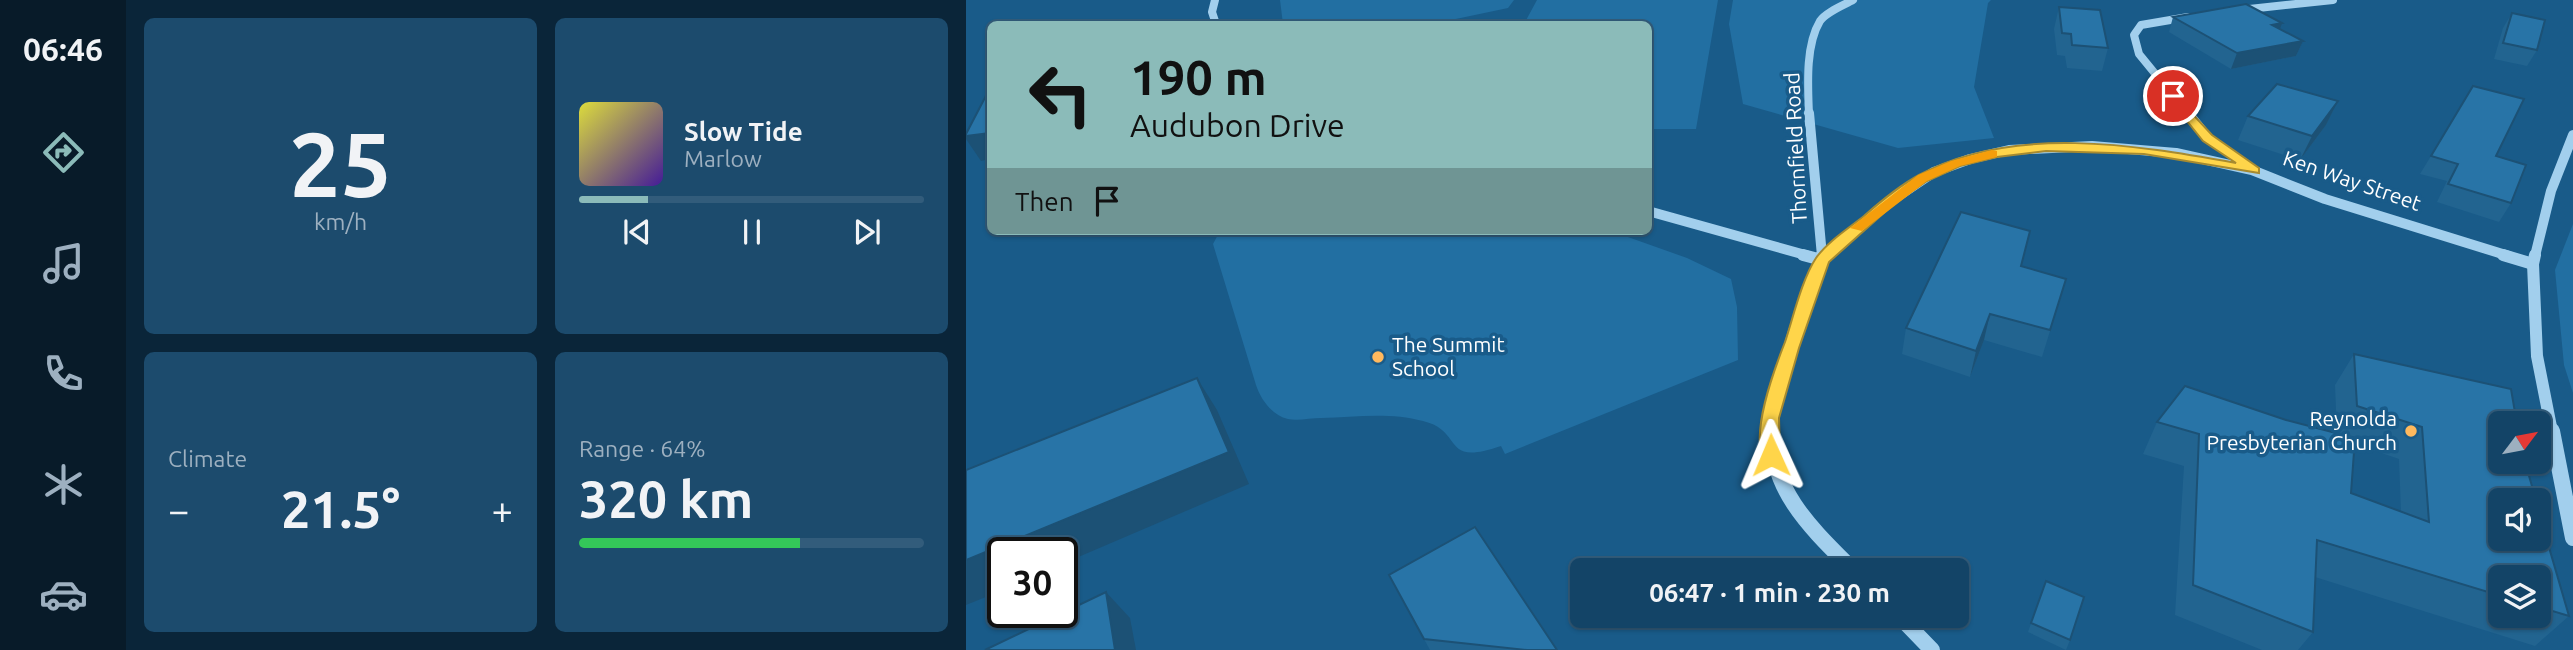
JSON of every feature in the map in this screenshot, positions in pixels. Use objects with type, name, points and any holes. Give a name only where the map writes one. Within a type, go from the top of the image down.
[{"type":"street","points":[[1215,0],[1212,12],[1215,21]]},
{"type":"street","name":"Thornfield Road","points":[[1652,212],[1822,260],[1810,111],[1811,57],[1821,19],[1853,0]]},
{"type":"street","points":[[2234,11],[2331,1]]},
{"type":"street","points":[[2194,16],[2141,25],[2134,35],[2139,54],[2208,138],[2254,171]]},
{"type":"street","points":[[2573,135],[2551,191],[2533,264],[2537,356],[2558,473],[2573,538]]},
{"type":"street","name":"Ken Way Street","points":[[1822,260],[1905,190],[1935,172],[1978,157],[2046,148],[2113,148],[2170,154],[2254,171],[2316,196],[2533,264]]},
{"type":"street","points":[[1822,260],[1770,418],[1771,455],[1778,481],[1792,506],[1842,558]]},
{"type":"street","points":[[2558,473],[2573,477]]},
{"type":"street","points":[[1911,628],[1933,650]]},
{"type":"shaded area","points":[[1280,0],[1514,0],[1508,8],[1446,21],[1283,21]]},
{"type":"shaded area","points":[[1537,0],[1718,0],[1696,129],[1652,129],[1652,21],[1526,21]]},
{"type":"shaded area","points":[[1733,0],[1991,0],[1988,3],[1974,87],[1994,138],[1898,148],[1743,104],[1729,24]]},
{"type":"shaded area","points":[[2573,224],[2573,393],[2564,365],[2555,270]]},
{"type":"shaded area","points":[[1218,235],[1622,235],[1687,258],[1731,279],[1737,307],[1738,360],[1505,454],[1501,446],[1482,451],[1461,450],[1436,426],[1411,418],[1372,416],[1288,419],[1268,406],[1256,385],[1213,244]]},
{"type":"building","points":[[2246,4],[2282,23],[2272,25],[2303,41],[2237,53],[2173,17]]},
{"type":"building","points":[[2059,7],[2100,10],[2108,48],[2072,45],[2071,34],[2062,33]]},
{"type":"building","points":[[2512,13],[2545,20],[2537,50],[2503,43]]},
{"type":"building","points":[[2277,84],[2338,101],[2312,136],[2248,116]]},
{"type":"building","points":[[2473,86],[2524,99],[2496,156],[2526,165],[2511,203],[2448,184],[2458,164],[2431,156]]},
{"type":"building","points":[[987,94],[987,133],[966,134]]},
{"type":"building","points":[[1961,212],[2030,231],[2021,266],[2066,279],[2050,330],[1990,314],[1976,351],[1906,328]]},
{"type":"building","points":[[2354,354],[2511,389],[2515,411],[2488,411],[2488,474],[2528,474],[2533,488],[2488,488],[2488,551],[2550,551],[2569,616],[2551,611],[2551,565],[2488,565],[2488,592],[2317,540],[2313,632],[2193,585],[2199,434],[2157,422],[2185,386],[2286,420],[2355,438],[2351,493],[2429,522],[2422,427],[2357,406]]},
{"type":"building","points":[[1197,378],[1229,452],[1022,537],[987,537],[987,551],[966,560],[966,470]]},
{"type":"building","points":[[1475,527],[1557,650],[1527,650],[1424,639],[1389,575]]},
{"type":"building","points":[[2046,581],[2084,597],[2070,640],[2031,623]]},
{"type":"building","points":[[1106,592],[1115,650],[985,650],[1031,628],[1078,628],[1078,605]]},
{"type":"slow traffic","points":[[1857,228],[1890,200],[1923,178],[1955,164],[1992,154]]},
{"type":"place","name":"The Summit School","points":[[1378,357]]},
{"type":"place","name":"Reynolda Presbyterian Church","points":[[2411,431]]},
{"type":"route","points":[[1771,455],[1770,418],[1791,348],[1822,260],[1846,238],[1890,200],[1923,178],[1978,157],[2021,149],[2144,150],[2254,171],[2208,138],[2173,96]]}]
